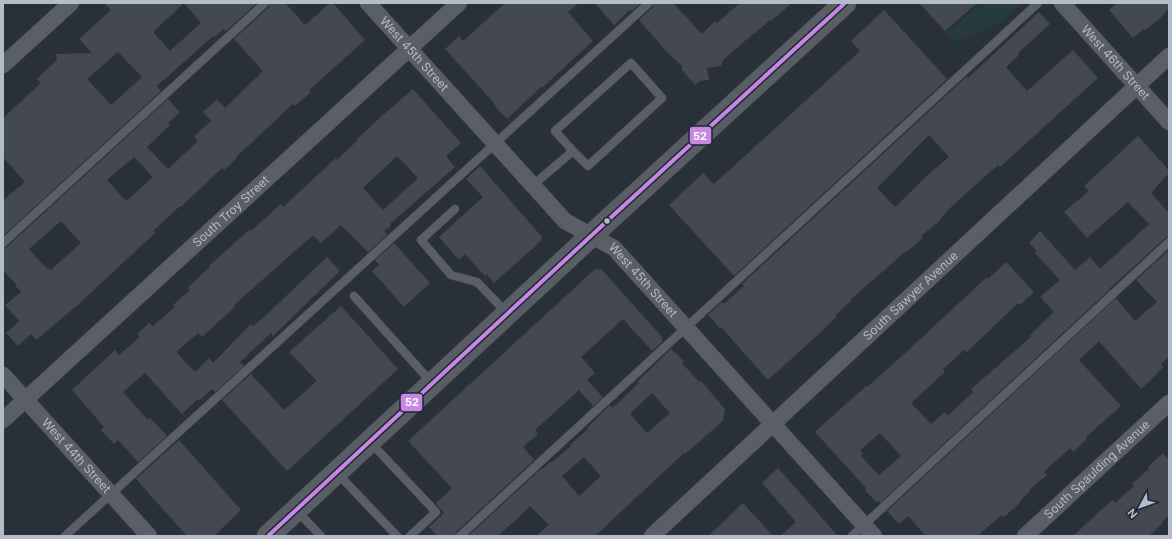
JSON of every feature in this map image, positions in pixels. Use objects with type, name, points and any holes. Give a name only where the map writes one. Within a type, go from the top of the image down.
[{"type":"main road","points":[[268,536],[845,3]]},
{"type":"street","points":[[3,65],[71,3]]},
{"type":"street","name":"West 45th Street","points":[[368,3],[565,221],[614,248],[869,531]]},
{"type":"street","name":"South Troy Street","points":[[3,420],[459,3]]},
{"type":"street","name":"West 46th Street","points":[[1062,3],[1169,122]]},
{"type":"street","name":"South Sawyer Avenue","points":[[652,536],[1169,56]]},
{"type":"street","name":"West 44th Street","points":[[3,375],[148,536]]},
{"type":"street","name":"South Spaulding Avenue","points":[[1025,536],[1169,403]]},
{"type":"lane","points":[[3,243],[265,3]]},
{"type":"lane","points":[[65,536],[650,3]]},
{"type":"lane","points":[[460,536],[1038,3]]},
{"type":"lane","points":[[630,63],[662,98],[588,166],[573,151],[555,131],[630,63]]},
{"type":"lane","points":[[533,185],[573,151]]},
{"type":"lane","points":[[455,209],[421,240],[451,274],[477,282],[508,314]]},
{"type":"lane","points":[[852,536],[869,531],[1169,242]]},
{"type":"lane","points":[[354,296],[433,383]]},
{"type":"lane","points":[[370,442],[436,512],[410,536]]},
{"type":"lane","points":[[337,472],[397,536]]},
{"type":"lane","points":[[296,510],[321,536]]},
{"type":"green space","points":[[980,3],[1021,4],[1001,23],[954,42],[947,33]]},
{"type":"building","points":[[104,3],[184,3],[257,3],[226,31],[224,29],[214,37],[213,36],[157,86],[161,91],[3,236],[3,200],[25,182],[3,157],[3,118],[41,83],[37,79],[57,60],[56,54],[92,53],[79,39],[111,10]],"holes":[[[184,3],[201,23],[170,51],[153,32]],[[118,52],[142,77],[111,105],[87,79]]]},
{"type":"building","points":[[270,3],[285,3],[305,25],[330,3],[333,3],[365,40],[309,90],[311,92],[295,106],[293,104],[224,170],[222,168],[181,207],[180,206],[153,231],[155,233],[81,302],[36,340],[31,334],[18,346],[6,333],[19,321],[5,305],[21,292],[3,270],[3,248],[7,247],[168,99],[180,112],[168,123],[170,125],[147,147],[168,169],[198,141],[194,136],[211,121],[203,112],[217,99],[225,108],[263,71],[234,39],[269,7]],"holes":[[[134,157],[153,177],[126,201],[107,180]],[[61,221],[81,243],[51,270],[48,268],[47,269],[29,249]]]},
{"type":"building","points":[[505,3],[579,3],[568,12],[593,41],[507,119],[445,49],[459,36],[463,41]]},
{"type":"building","points":[[595,3],[641,3],[632,11],[630,10],[614,25]]},
{"type":"building","points":[[654,3],[673,3],[702,34],[715,21],[717,23],[740,3],[792,3],[723,60],[721,66],[707,68],[709,80],[700,81],[695,85],[682,70],[682,66],[667,52],[639,20],[653,7]]},
{"type":"building","points":[[919,3],[977,3],[945,31]]},
{"type":"building","points":[[1117,3],[1169,3],[1169,9],[1157,21],[1133,38],[1109,10]]},
{"type":"building","points":[[884,10],[947,79],[734,276],[669,205],[703,173],[714,184],[860,51],[851,41]]},
{"type":"building","points":[[1039,12],[1050,24],[1018,53],[1019,55],[1006,67],[1027,91],[1073,50],[1098,78],[1000,167],[998,165],[953,205],[937,223],[921,236],[923,238],[850,300],[851,301],[835,315],[837,316],[820,333],[768,380],[721,327],[720,328],[708,315],[722,302],[724,304],[744,286],[742,284],[967,76],[968,78]],"holes":[[[929,135],[949,157],[931,172],[895,207],[877,188]]]},
{"type":"building","points":[[413,89],[461,143],[446,156],[455,167],[390,224],[391,226],[384,231],[387,235],[368,252],[341,225],[321,243],[313,235],[234,305],[235,307],[202,337],[198,333],[176,352],[195,372],[209,358],[213,363],[251,324],[253,326],[263,318],[327,257],[340,271],[273,336],[271,333],[240,362],[244,366],[215,392],[212,389],[199,401],[198,399],[182,414],[145,373],[123,392],[148,420],[150,418],[167,436],[138,462],[118,440],[114,444],[101,430],[104,427],[72,390],[115,350],[119,355],[140,337],[137,334],[149,323],[153,326],[175,307],[173,305],[190,290],[188,287],[210,267],[209,266],[250,229],[251,231],[281,204],[283,207],[336,158],[337,160],[383,115]],"holes":[[[397,156],[418,178],[383,210],[363,188]]]},
{"type":"building","points":[[1138,136],[1169,170],[1169,173],[1151,193],[1169,213],[1169,237],[1165,238],[1109,289],[880,503],[878,501],[876,502],[865,490],[866,488],[815,432],[901,357],[987,277],[988,279],[1006,262],[1034,292],[1020,305],[1018,303],[967,352],[964,350],[943,369],[945,372],[911,403],[931,424],[945,412],[948,416],[973,392],[971,389],[1031,337],[1030,335],[1054,312],[1040,297],[1060,280],[1035,253],[1036,250],[1029,243],[1040,231],[1075,270],[1090,257],[1100,269],[1149,224],[1128,202],[1087,238],[1064,212],[1089,191],[1084,186]],"holes":[[[880,433],[901,456],[879,475],[861,456],[863,453],[860,450]]]},
{"type":"building","points":[[480,166],[542,237],[541,241],[494,283],[487,274],[485,276],[465,254],[459,260],[439,237],[483,197],[466,179]]},
{"type":"building","points":[[394,243],[430,283],[404,307],[372,271],[379,265],[375,260]]},
{"type":"building","points":[[1169,250],[1169,356],[1161,364],[1163,367],[1156,375],[1141,389],[1099,341],[1079,360],[1121,406],[1086,437],[1087,438],[1085,441],[1073,452],[1070,448],[1048,468],[1044,472],[1047,475],[1029,490],[1030,491],[1019,502],[1020,503],[1004,517],[1002,515],[977,536],[926,536],[908,516],[899,524],[887,511],[1116,298],[1135,321],[1157,302],[1136,280]]},
{"type":"building","points":[[594,270],[602,270],[663,338],[661,339],[663,341],[652,351],[623,319],[581,357],[595,373],[587,380],[603,397],[593,406],[579,390],[535,430],[538,434],[523,447],[534,460],[456,532],[455,536],[437,536],[429,527],[444,513],[436,503],[452,488],[408,441]]},
{"type":"building","points":[[341,306],[398,369],[287,471],[222,400],[251,374],[284,410],[317,381],[289,352]]},
{"type":"building","points":[[671,349],[684,361],[682,363],[699,382],[701,381],[725,409],[723,421],[685,454],[684,453],[595,536],[536,536],[549,525],[530,506],[497,536],[468,536],[542,468],[543,469],[550,462],[551,463],[571,446],[570,445],[588,429],[587,428],[610,405],[612,408],[639,383],[638,381]],"holes":[[[652,393],[670,413],[647,433],[630,414]],[[584,457],[601,476],[579,496],[562,476]]]},
{"type":"building","points":[[179,440],[241,510],[214,536],[187,536],[136,479]]},
{"type":"building","points":[[1163,453],[1169,460],[1169,515],[1149,536],[1073,536],[1112,500],[1115,503],[1134,486],[1132,484],[1149,469],[1148,467]]},
{"type":"building","points":[[778,468],[838,536],[780,536],[796,522],[762,483]]},
{"type":"building","points":[[743,503],[773,536],[708,536],[719,526]]},
{"type":"transit line","name":"52","points":[[268,536],[606,222],[845,3]]}]
